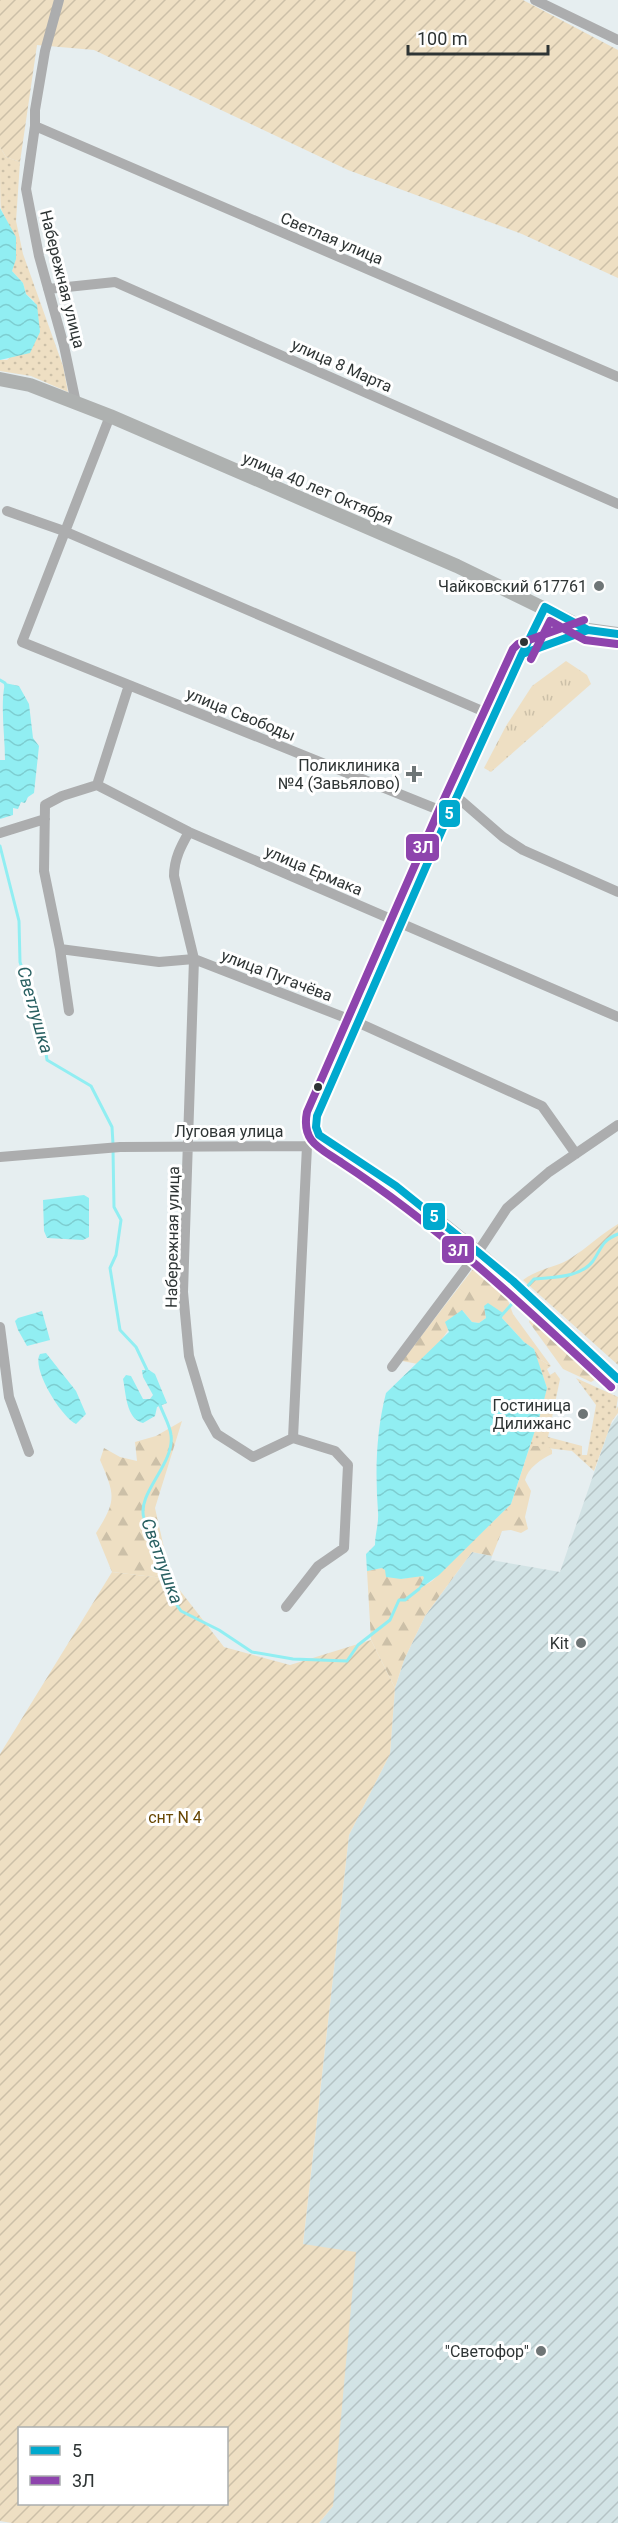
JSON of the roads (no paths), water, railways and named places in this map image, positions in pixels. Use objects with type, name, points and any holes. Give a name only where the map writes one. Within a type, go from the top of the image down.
[{"type":"main road","name":"улица 40 лет Октября","points":[[0,379],[30,385],[110,416],[446,561],[545,607],[588,630],[618,634]]},
{"type":"street","name":"Набережная улица","points":[[59,0],[45,51],[35,110],[35,126],[26,189],[39,256],[64,346],[76,403]]},
{"type":"street","points":[[535,0],[618,40]]},
{"type":"street","name":"Светлая улица","points":[[35,126],[618,376]]},
{"type":"street","name":"улица 8 Марта","points":[[48,289],[115,282],[618,504]]},
{"type":"street","points":[[64,531],[110,416]]},
{"type":"street","points":[[7,511],[64,531],[494,716]]},
{"type":"street","name":"улица Свободы","points":[[64,531],[22,642],[449,814]]},
{"type":"street","points":[[545,607],[449,814],[317,1116],[316,1127],[319,1135],[396,1186],[513,1281],[618,1379]]},
{"type":"street","points":[[522,654],[588,630]]},
{"type":"street","points":[[69,1011],[60,949],[44,871],[45,805],[62,796],[98,785],[129,685]]},
{"type":"street","name":"улица Ермака","points":[[98,785],[189,832],[618,1017]]},
{"type":"street","points":[[457,796],[503,837],[523,850],[618,892]]},
{"type":"street","points":[[0,833],[45,819]]},
{"type":"street","name":"Набережная улица","points":[[189,832],[179,849],[174,866],[174,876],[194,959],[183,1292],[189,1356],[207,1416],[217,1434],[253,1457],[293,1438]]},
{"type":"street","name":"улица Пугачёва","points":[[60,949],[159,962],[194,959],[359,1023],[542,1106],[576,1154]]},
{"type":"street","points":[[392,1367],[478,1252],[507,1208],[549,1172],[618,1125]]},
{"type":"street","name":"Луговая улица","points":[[0,1157],[120,1147],[307,1146],[319,1135]]},
{"type":"street","points":[[286,1607],[318,1566],[344,1548],[348,1465],[335,1450],[293,1438],[307,1146]]},
{"type":"street","points":[[0,1327],[9,1397],[29,1452]]},
{"type":"water","points":[[0,208],[16,237],[16,259],[12,271],[23,283],[26,294],[37,305],[40,332],[30,353],[0,360]]},
{"type":"water","points":[[5,683],[19,686],[29,704],[33,738],[39,746],[34,793],[25,803],[21,802],[18,809],[13,808],[13,815],[0,819],[0,760],[5,760],[3,711]]},
{"type":"water","points":[[84,1195],[89,1198],[89,1237],[83,1240],[47,1238],[44,1231],[43,1200]]},
{"type":"water","points":[[488,1303],[503,1313],[502,1318],[524,1342],[534,1349],[547,1388],[511,1504],[439,1575],[417,1591],[423,1576],[401,1579],[386,1577],[385,1570],[382,1568],[367,1571],[366,1554],[375,1545],[378,1520],[377,1452],[386,1393],[449,1332],[445,1322],[462,1310],[472,1322],[479,1323],[486,1318],[484,1306]]},
{"type":"water","points":[[42,1311],[50,1340],[27,1346],[15,1321]]},
{"type":"water","points":[[46,1353],[76,1391],[86,1414],[76,1424],[63,1412],[43,1380],[38,1361],[40,1354]]},
{"type":"water","points":[[142,1370],[149,1370],[155,1374],[167,1403],[157,1407],[155,1416],[143,1423],[137,1421],[130,1411],[123,1379],[126,1375],[131,1376],[143,1399],[150,1399],[153,1395],[143,1377]]},
{"type":"waterway","name":"Светлушка","points":[[0,680],[6,686]]},
{"type":"waterway","name":"Светлушка","points":[[0,846],[19,921],[20,962],[42,1027],[47,1060],[91,1086],[112,1127],[113,1144]]},
{"type":"waterway","name":"Светлушка","points":[[113,1150],[114,1207],[121,1220],[116,1255],[110,1268],[120,1330],[136,1347],[147,1370]]},
{"type":"waterway","name":"Светлушка","points":[[501,1316],[534,1279],[566,1276],[581,1271],[593,1261],[602,1245],[618,1234]]},
{"type":"waterway","name":"Светлушка","points":[[160,1405],[168,1423],[171,1446],[145,1499],[143,1509],[145,1520],[155,1532],[152,1538],[167,1571],[174,1601],[181,1611],[219,1630],[252,1652],[293,1659],[347,1661],[358,1645],[390,1620],[399,1600],[405,1600],[419,1589]]},
{"type":"place","name":"Чайковский 617761","points":[[599,586]]},
{"type":"place","name":"Поликлиника №4 (Завьялово)","points":[[414,774]]},
{"type":"place","name":"Гостиница Дилижанс","points":[[583,1414]]},
{"type":"place","name":"Kit","points":[[581,1643]]},
{"type":"place","name":"\"Светофор\"","points":[[541,2351]]},
{"type":"park label","name":"снт N 4","points":[[175,1817]]}]
